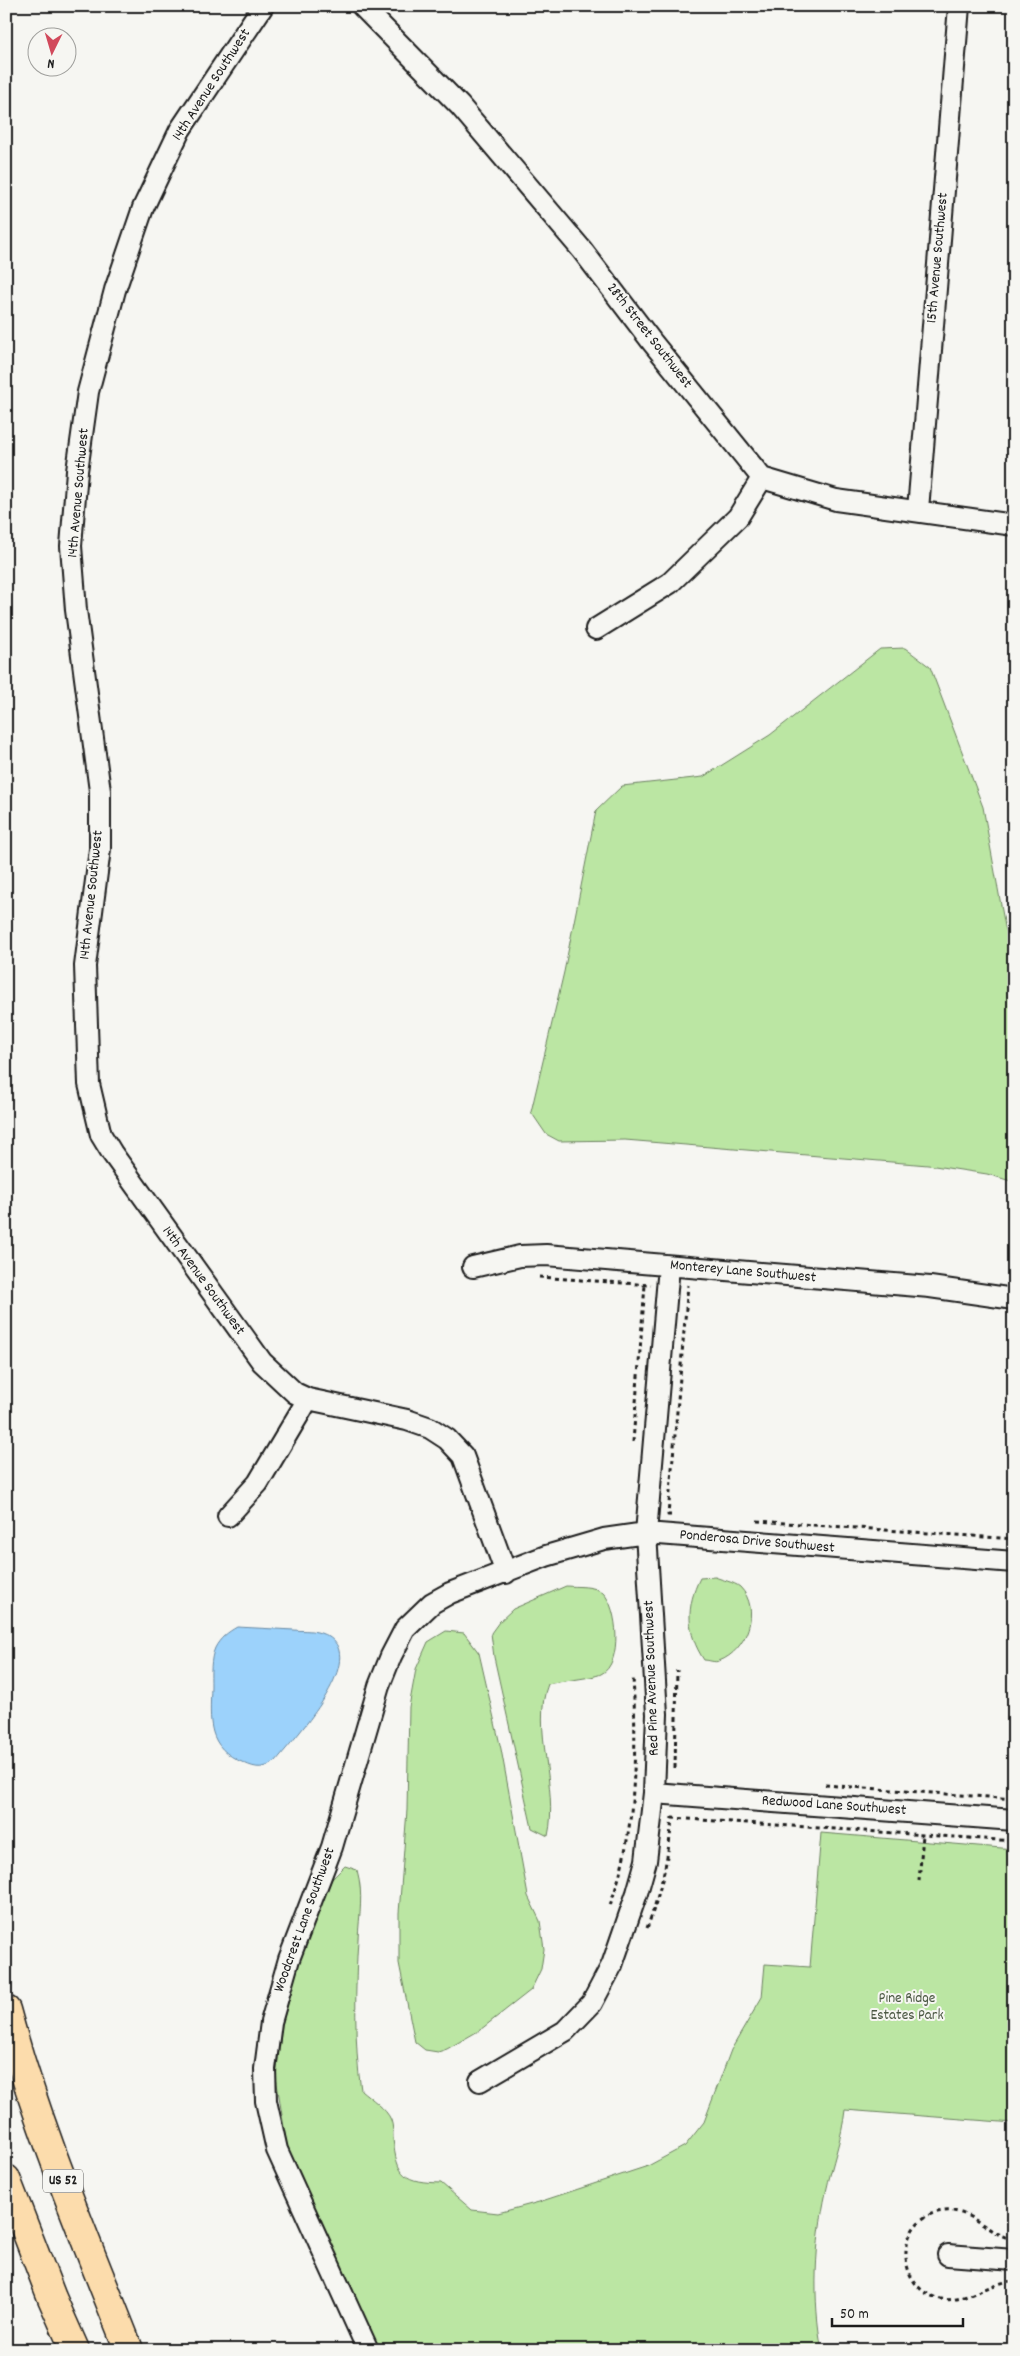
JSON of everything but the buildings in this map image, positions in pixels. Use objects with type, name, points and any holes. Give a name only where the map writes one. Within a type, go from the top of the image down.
[{"type":"highway","name":"US 52","points":[[6,2010],[22,2068],[63,2181],[129,2350]]},
{"type":"highway","points":[[6,2179],[74,2350]]},
{"type":"street","name":"14th Avenue Southwest","points":[[262,6],[180,130],[143,208],[115,290],[88,392],[77,471],[72,546],[76,610],[100,791],[100,850],[85,966],[89,1084],[101,1135],[112,1154],[262,1362],[296,1393],[308,1399],[408,1420],[430,1428],[447,1439],[463,1456],[506,1572]]},
{"type":"street","name":"28th Street Southwest","points":[[362,6],[460,106],[582,250],[652,342],[762,478]]},
{"type":"street","name":"15th Avenue Southwest","points":[[918,510],[959,6]]},
{"type":"street","points":[[596,629],[670,583],[738,517],[762,478],[836,500],[918,510],[1014,525]]},
{"type":"street","name":"Monterey Lane Southwest","points":[[473,1267],[520,1256],[546,1256],[930,1287],[1014,1299]]},
{"type":"street","name":"Red Pine Avenue Southwest","points":[[480,2081],[565,2031],[592,2003],[612,1965],[637,1893],[649,1843],[654,1793],[657,1714],[646,1533],[669,1266]]},
{"type":"street","points":[[228,1516],[258,1483],[308,1399]]},
{"type":"street","name":"Ponderosa Drive Southwest","points":[[506,1572],[546,1556],[604,1539],[646,1533],[1014,1562]]},
{"type":"street","name":"Woodcrest Lane Southwest","points":[[368,2350],[277,2150],[266,2100],[265,2069],[271,2022],[289,1959],[332,1847],[379,1686],[391,1656],[405,1629],[432,1603],[450,1593],[506,1572]]},
{"type":"street","name":"Redwood Lane Southwest","points":[[654,1793],[1014,1820]]},
{"type":"street","points":[[948,2255],[1014,2260]]},
{"type":"path","points":[[539,1276],[645,1285],[633,1442]]},
{"type":"path","points":[[678,1516],[668,1515],[688,1285]]},
{"type":"path","points":[[747,1521],[1014,1539]]},
{"type":"path","points":[[610,1905],[624,1861],[627,1839],[635,1740],[633,1677]]},
{"type":"path","points":[[820,1785],[1014,1799]]},
{"type":"path","points":[[672,1818],[1014,1841]]},
{"type":"path","points":[[919,1881],[923,1835]]},
{"type":"green space","points":[[905,648],[930,667],[983,807],[1005,927],[1014,950],[1014,1182],[987,1174],[928,1165],[625,1140],[559,1141],[546,1134],[531,1112],[564,972],[596,811],[622,786],[703,777],[770,735],[880,649]]},
{"type":"green space","points":[[715,1577],[740,1587],[747,1596],[750,1606],[748,1628],[744,1639],[729,1656],[716,1662],[704,1660],[694,1640],[690,1619],[692,1599],[700,1578]]},
{"type":"green space","points":[[566,1586],[600,1590],[608,1600],[612,1610],[616,1635],[613,1659],[608,1668],[601,1674],[548,1684],[542,1719],[550,1798],[548,1836],[532,1828],[494,1657],[491,1633],[499,1622],[513,1609]]},
{"type":"green space","points":[[446,1631],[464,1633],[479,1653],[501,1749],[528,1896],[540,1921],[544,1949],[541,1969],[531,1990],[480,2030],[447,2049],[438,2052],[425,2050],[415,2042],[399,1963],[399,1913],[407,1810],[409,1707],[416,1669],[428,1642]]},
{"type":"green space","name":"Pine Ridge Estates Park","points":[[821,1833],[1014,1849],[1014,2123],[845,2110],[822,2211],[817,2251],[817,2311],[822,2350],[360,2350],[297,2210],[276,2077],[282,2025],[304,1944],[332,1879],[345,1866],[357,1870],[361,1896],[356,2015],[357,2054],[361,2090],[382,2108],[391,2120],[395,2152],[400,2169],[411,2179],[441,2183],[472,2210],[498,2213],[539,2202],[648,2166],[685,2146],[704,2122],[731,2050],[762,1997],[765,1964],[810,1967]]},
{"type":"water","points":[[237,1627],[317,1632],[334,1641],[340,1656],[336,1674],[327,1694],[276,1761],[264,1767],[253,1766],[232,1757],[217,1741],[211,1722],[212,1657],[219,1641]]}]
